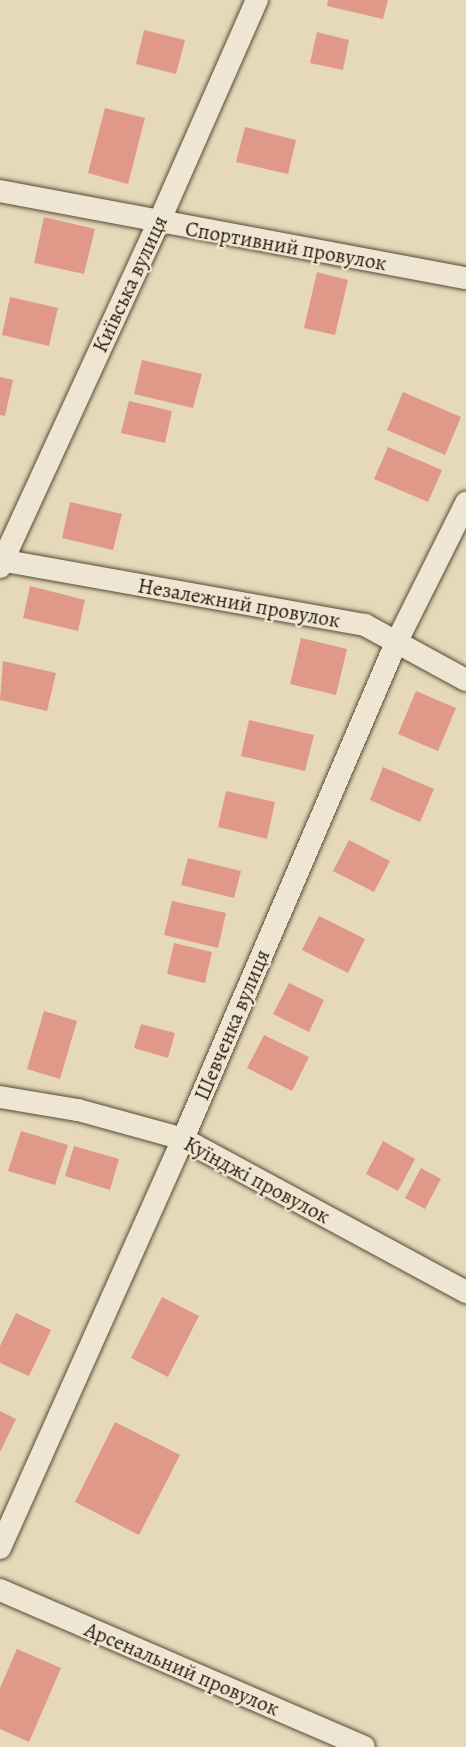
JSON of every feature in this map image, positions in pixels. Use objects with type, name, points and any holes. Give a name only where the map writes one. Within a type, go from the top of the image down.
[{"type":"street","name":"Київська вулиця","points":[[1,562],[159,222],[257,0]]},
{"type":"street","name":"Спортивний провулок","points":[[0,191],[466,278]]},
{"type":"street","name":"Шевченка вулиця","points":[[0,1548],[183,1139],[396,643],[466,503]]},
{"type":"street","name":"Незалежний провулок","points":[[1,562],[365,625],[466,680]]},
{"type":"street","name":"Куїнджі провулок","points":[[0,1097],[78,1110],[183,1139],[466,1292]]},
{"type":"street","name":"Арсенальний провулок","points":[[0,1590],[364,1747]]},
{"type":"building","points":[[328,0],[388,0],[383,19],[327,6]]},
{"type":"building","points":[[144,30],[185,40],[176,74],[136,64]]},
{"type":"building","points":[[317,32],[349,40],[343,70],[310,63]]},
{"type":"building","points":[[105,108],[145,118],[128,184],[88,173]]},
{"type":"building","points":[[245,127],[296,140],[288,174],[236,162]]},
{"type":"building","points":[[44,217],[95,229],[84,274],[34,263]]},
{"type":"building","points":[[317,272],[348,280],[335,335],[304,328]]},
{"type":"building","points":[[10,297],[58,308],[49,346],[2,335]]},
{"type":"building","points":[[142,360],[202,374],[193,408],[134,394]]},
{"type":"building","points":[[0,377],[13,380],[5,416],[0,415]]},
{"type":"building","points":[[403,392],[461,417],[445,455],[387,430]]},
{"type":"building","points":[[129,401],[172,411],[165,443],[121,433]]},
{"type":"building","points":[[388,447],[442,470],[428,502],[374,479]]},
{"type":"building","points":[[70,502],[122,514],[113,550],[62,538]]},
{"type":"building","points":[[30,586],[85,600],[78,631],[23,618]]},
{"type":"building","points":[[301,638],[347,649],[336,695],[290,684]]},
{"type":"building","points":[[3,661],[56,673],[47,711],[0,700]]},
{"type":"building","points":[[416,691],[456,708],[438,751],[398,734]]},
{"type":"building","points":[[249,720],[314,735],[305,771],[241,756]]},
{"type":"building","points":[[383,767],[434,789],[420,822],[370,800]]},
{"type":"building","points":[[226,791],[275,802],[267,839],[218,827]]},
{"type":"building","points":[[349,840],[390,861],[374,892],[333,871]]},
{"type":"building","points":[[188,858],[241,871],[234,898],[181,885]]},
{"type":"building","points":[[172,901],[226,913],[218,948],[164,935]]},
{"type":"building","points":[[319,916],[365,939],[348,973],[302,950]]},
{"type":"building","points":[[174,943],[212,952],[205,983],[167,974]]},
{"type":"building","points":[[289,983],[324,1000],[309,1032],[273,1014]]},
{"type":"building","points":[[44,1011],[77,1021],[60,1079],[27,1069]]},
{"type":"building","points":[[141,1024],[175,1033],[168,1058],[134,1048]]},
{"type":"building","points":[[264,1035],[309,1057],[292,1091],[247,1068]]},
{"type":"building","points":[[21,1131],[68,1145],[55,1185],[8,1171]]},
{"type":"building","points":[[383,1141],[415,1159],[398,1191],[366,1174]]},
{"type":"building","points":[[74,1146],[119,1159],[110,1190],[65,1176]]},
{"type":"building","points":[[421,1168],[441,1179],[425,1209],[405,1198]]},
{"type":"building","points":[[162,1297],[199,1316],[168,1377],[131,1358]]},
{"type":"building","points":[[16,1313],[51,1330],[29,1376],[0,1363],[0,1346]]},
{"type":"building","points":[[0,1411],[16,1419],[0,1452]]},
{"type":"building","points":[[115,1422],[180,1455],[139,1535],[75,1502]]},
{"type":"building","points":[[17,1649],[61,1668],[29,1742],[0,1729],[0,1688]]}]
